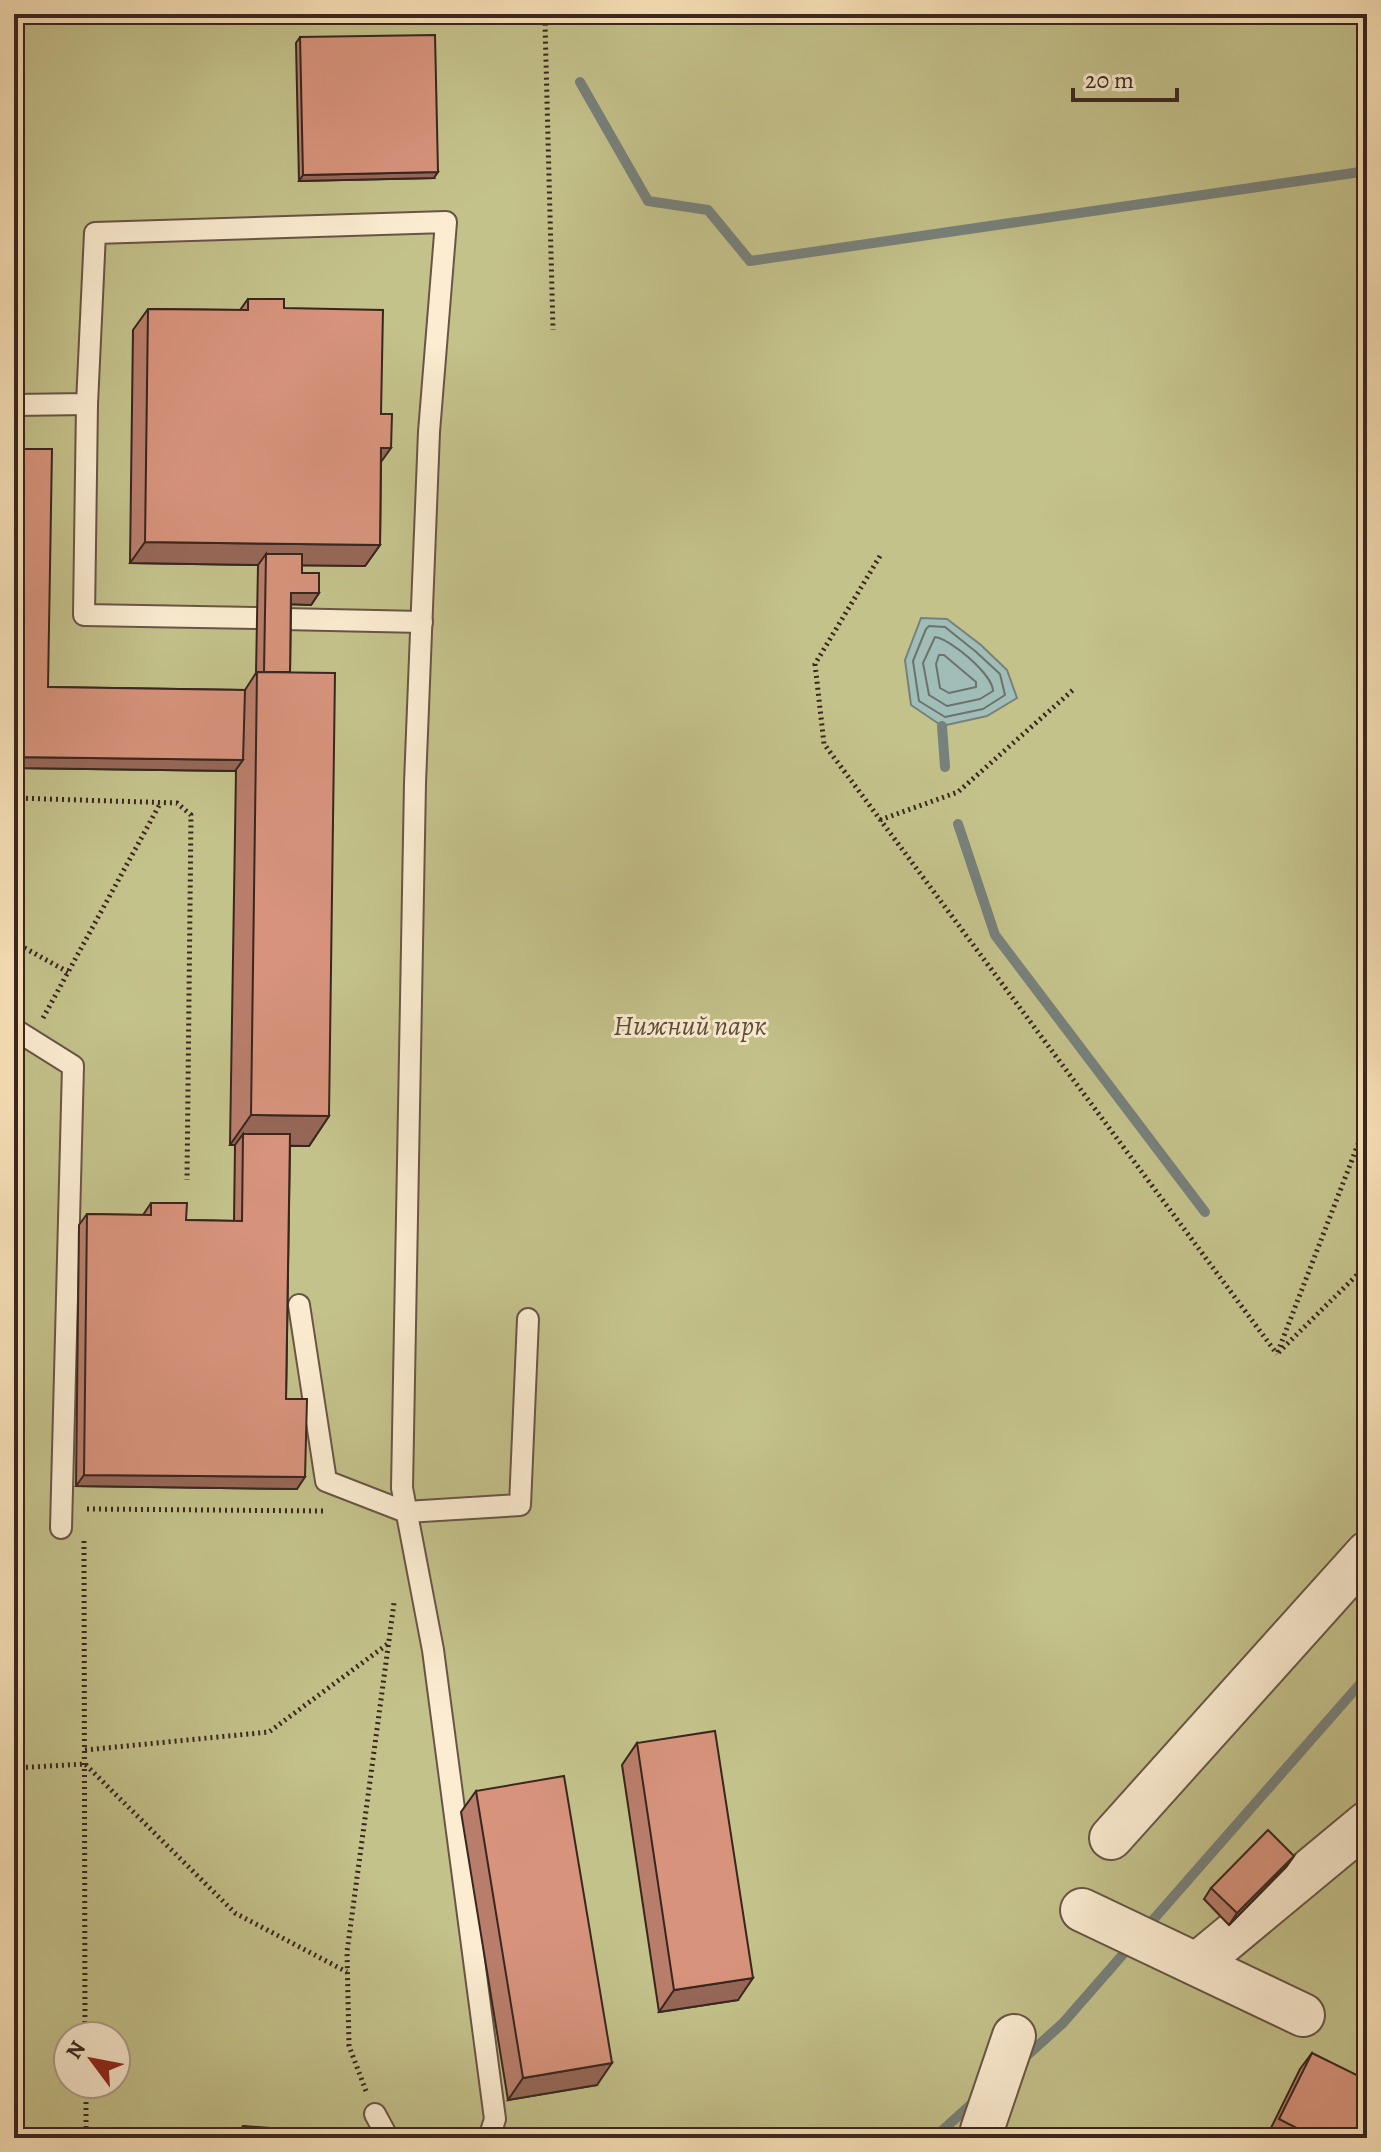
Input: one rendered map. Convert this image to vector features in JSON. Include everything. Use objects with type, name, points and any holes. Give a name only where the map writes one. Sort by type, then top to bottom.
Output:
[{"type":"street","points":[[1111,1838],[1367,1553]]},
{"type":"street","points":[[1197,1964],[1367,1823]]},
{"type":"street","points":[[1097,1917],[1303,2015]]},
{"type":"street","points":[[982,2130],[1014,2036]]},
{"type":"lane","points":[[257,618],[84,615],[87,404],[95,233],[446,222],[429,432],[415,783],[402,1488],[433,1650],[495,2119],[489,2138]]},
{"type":"lane","points":[[14,405],[87,404]]},
{"type":"lane","points":[[283,619],[422,622]]},
{"type":"lane","points":[[22,1034],[73,1066],[62,1519]]},
{"type":"lane","points":[[299,1305],[326,1481],[406,1512],[520,1505],[528,1319]]},
{"type":"lane","points":[[375,2114],[388,2138]]},
{"type":"path","points":[[552,14],[545,23],[553,330]]},
{"type":"path","points":[[545,23],[640,14]]},
{"type":"path","points":[[880,556],[815,664],[824,744],[1277,1354]]},
{"type":"path","points":[[880,820],[958,792],[1074,689]]},
{"type":"path","points":[[14,798],[177,803],[191,815],[187,1180]]},
{"type":"path","points":[[22,1034],[68,972],[161,802]]},
{"type":"path","points":[[14,942],[68,972]]},
{"type":"path","points":[[1277,1354],[1367,1121]]},
{"type":"path","points":[[1277,1354],[1367,1265]]},
{"type":"path","points":[[62,1519],[84,1509],[330,1511]]},
{"type":"path","points":[[84,1509],[85,2020]]},
{"type":"path","points":[[375,2114],[349,2046],[347,1952],[394,1599]]},
{"type":"path","points":[[85,1750],[269,1732],[389,1643]]},
{"type":"path","points":[[14,1768],[85,1764],[235,1913],[347,1973]]},
{"type":"path","points":[[86,2100],[86,2138]]},
{"type":"green space","name":"Нижний парк","points":[[14,14],[1367,14],[1367,2138],[14,2138]]},
{"type":"water","points":[[921,618],[947,619],[981,645],[1007,670],[1017,698],[987,716],[942,726],[911,705],[905,660]]},
{"type":"building","points":[[435,35],[438,172],[303,175],[300,37]]},
{"type":"building","points":[[248,299],[284,299],[284,308],[383,310],[381,414],[392,414],[391,448],[381,448],[380,545],[145,542],[148,309],[248,310]]},
{"type":"building","points":[[14,449],[52,449],[48,687],[245,690],[243,760],[14,757]]},
{"type":"building","points":[[266,554],[302,554],[302,573],[319,573],[319,593],[291,593],[290,672],[264,672]]},
{"type":"building","points":[[257,672],[335,673],[329,1116],[251,1115]]},
{"type":"building","points":[[243,1134],[290,1134],[286,1399],[307,1399],[305,1477],[84,1475],[87,1214],[151,1215],[151,1203],[187,1203],[186,1220],[242,1221]]},
{"type":"building","points":[[715,1731],[753,1978],[674,1990],[637,1743]]},
{"type":"building","points":[[564,1776],[612,2063],[523,2078],[476,1791]]},
{"type":"building","points":[[1268,1830],[1294,1856],[1237,1913],[1211,1888]]},
{"type":"building","points":[[1312,2053],[1367,2080],[1367,2107],[1351,2138],[1316,2138],[1279,2119]]},
{"type":"building","points":[[243,2126],[309,2131],[309,2138],[242,2138]]},
{"type":"waterway","points":[[580,82],[648,201],[708,210],[750,261],[1367,171]]},
{"type":"waterway","points":[[942,726],[945,767]]},
{"type":"waterway","points":[[958,824],[995,935],[1205,1212]]},
{"type":"waterway","points":[[1145,1929],[1367,1676]]},
{"type":"waterway","points":[[1022,2060],[1063,2023],[1132,1944]]},
{"type":"waterway","points":[[934,2138],[977,2099]]}]
